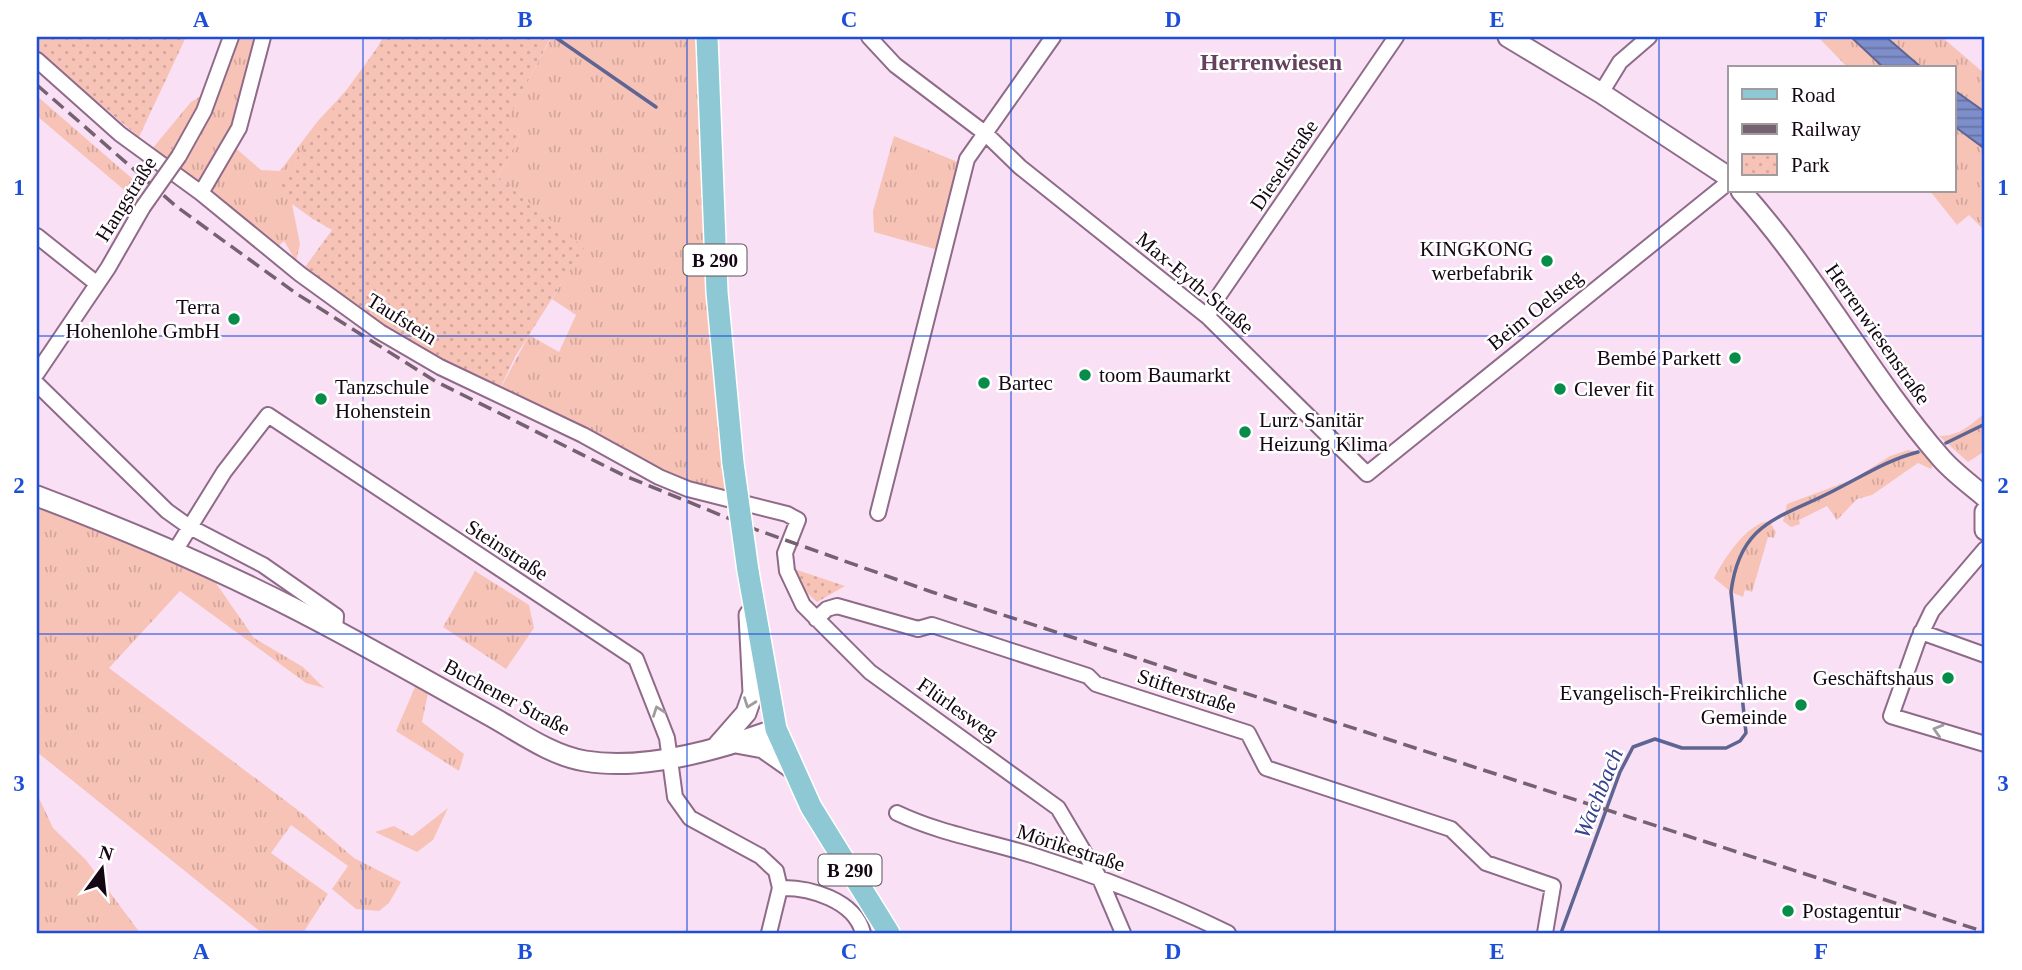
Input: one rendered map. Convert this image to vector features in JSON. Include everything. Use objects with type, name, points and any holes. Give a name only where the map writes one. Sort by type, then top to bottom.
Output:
[{"type":"main road","name":"B 290","points":[[707,37],[717,292],[733,463],[776,729],[806,798],[889,933]]},
{"type":"main road","points":[[1508,37],[1601,93],[1728,178]]},
{"type":"main road","name":"Herrenwiesenstraße","points":[[1742,192],[1798,258],[1901,410],[1943,460],[1985,497]]},
{"type":"main road","name":"Buchener Straße","points":[[37,496],[175,551],[335,630],[535,742],[582,761],[621,765],[668,759],[776,729]]},
{"type":"main road","points":[[1985,512],[1985,530]]},
{"type":"main road","points":[[719,745],[746,713],[753,693],[749,644],[750,579]]},
{"type":"main road","points":[[719,745],[746,743],[763,748],[793,769]]},
{"type":"street","name":"Hangstraße","points":[[37,373],[179,156],[204,111],[231,37]]},
{"type":"street","points":[[201,192],[239,128],[263,37]]},
{"type":"street","name":"Max-Eyth-Straße","points":[[869,37],[895,65],[986,134],[1020,167],[1208,317],[1367,474]]},
{"type":"street","points":[[878,513],[967,159],[1053,37]]},
{"type":"street","name":"Dieselstraße","points":[[1208,317],[1213,303],[1396,37]]},
{"type":"street","points":[[1601,93],[1620,62],[1648,37]]},
{"type":"street","name":"Taufstein","points":[[37,60],[120,134],[201,192],[325,293],[380,332],[440,368],[498,393],[659,477],[688,489],[787,514],[798,520]]},
{"type":"street","name":"Beim Oelsteg","points":[[1367,474],[1728,181]]},
{"type":"street","points":[[37,236],[96,283]]},
{"type":"street","points":[[37,384],[166,511],[188,526],[175,551]]},
{"type":"street","name":"Steinstraße","points":[[188,526],[224,472],[268,415],[636,659],[667,738],[668,759]]},
{"type":"street","name":"Flürlesweg","points":[[798,520],[785,553],[787,571],[803,606],[870,672],[1058,808],[1100,879],[1123,933]]},
{"type":"street","name":"Buchener Straße","points":[[188,526],[263,565],[336,616],[335,630]]},
{"type":"street","points":[[1985,549],[1932,611],[1891,716],[1985,744]]},
{"type":"street","name":"Stifterstraße","points":[[816,620],[827,609],[837,606],[918,629],[932,625],[1088,676],[1096,684],[1248,733],[1266,768],[1451,829],[1486,863],[1553,886],[1545,933]]},
{"type":"street","points":[[1922,632],[1985,655]]},
{"type":"street","points":[[668,759],[675,797],[690,818],[760,856],[776,871],[780,888],[769,933]]},
{"type":"street","name":"Mörikestraße","points":[[897,813],[929,829],[1034,856],[1100,879],[1174,906],[1228,933]]},
{"type":"street","points":[[780,888],[801,888],[820,893],[845,908],[861,925],[863,933]]},
{"type":"green space","points":[[37,37],[186,37],[139,137],[37,51]]},
{"type":"green space","points":[[231,37],[263,37],[231,144],[261,170],[280,171],[317,122],[366,69],[383,37],[419,37],[313,219],[292,204],[300,244],[296,261],[284,241],[272,252],[147,155],[191,102],[214,88]]},
{"type":"green space","points":[[385,37],[550,39],[504,127],[520,135],[498,177],[584,248],[515,357],[498,393],[440,367],[300,274],[332,230],[313,219],[276,187]]},
{"type":"green space","points":[[546,37],[707,37],[729,498],[688,489],[498,393],[529,335],[559,352],[576,315],[552,299],[583,248],[498,177],[520,135],[503,127],[550,40]]},
{"type":"green space","points":[[1818,37],[1851,37],[1882,66],[1846,66]]},
{"type":"green space","points":[[1886,37],[1942,37],[1985,74],[1985,112],[1955,91],[1955,66],[1920,66]]},
{"type":"green space","points":[[37,96],[143,188],[136,200],[37,116]]},
{"type":"green space","points":[[1955,127],[1985,149],[1985,231],[1969,215],[1957,225],[1931,192],[1955,192]]},
{"type":"green space","points":[[894,136],[965,165],[942,251],[874,232],[873,211]]},
{"type":"green space","points":[[1985,413],[1985,451],[1968,462],[1939,436],[1959,432]]},
{"type":"green space","points":[[1908,450],[1938,454],[1931,469],[1918,463],[1872,495],[1857,499],[1837,520],[1827,506],[1799,520],[1800,524],[1791,527],[1783,521],[1787,504],[1854,479],[1890,456]]},
{"type":"green space","points":[[37,496],[211,576],[254,638],[303,667],[324,688],[306,683],[180,591],[109,668],[303,814],[354,858],[401,882],[389,903],[379,911],[356,909],[332,889],[348,866],[291,825],[271,853],[328,894],[303,933],[262,933],[37,752]]},
{"type":"green space","points":[[1769,521],[1776,532],[1774,538],[1768,537],[1752,592],[1745,590],[1743,597],[1731,592],[1714,578],[1744,535],[1752,528]]},
{"type":"green space","points":[[794,569],[845,586],[817,602],[805,591]]},
{"type":"green space","points":[[475,571],[529,605],[534,628],[506,669],[443,627]]},
{"type":"green space","points":[[416,685],[428,693],[422,722],[464,754],[459,771],[396,731]]},
{"type":"green space","points":[[37,794],[53,828],[86,860],[140,933],[37,933]]},
{"type":"green space","points":[[448,808],[433,840],[417,852],[375,832],[394,826],[412,836]]},
{"type":"water","points":[[1851,37],[1886,37],[1920,66],[1882,66]]},
{"type":"water","points":[[1955,91],[1985,112],[1985,149],[1955,127]]},
{"type":"waterway","points":[[555,37],[656,107]]},
{"type":"waterway","name":"Wachbach","points":[[1946,443],[1985,424]]},
{"type":"waterway","name":"Wachbach","points":[[1561,933],[1620,772],[1633,747],[1655,739],[1682,748],[1726,748],[1740,741],[1746,733],[1731,592],[1736,568],[1754,535],[1781,516],[1885,464],[1918,452]]},
{"type":"railway","points":[[37,85],[177,207],[297,294],[435,381],[623,475],[757,530],[932,592],[1985,932]]},
{"type":"place","name":"KINGKONG werbefabrik","points":[[1547,261]]},
{"type":"place","name":"Terra Hohenlohe GmbH","points":[[234,319]]},
{"type":"place","name":"Bembé Parkett","points":[[1735,358]]},
{"type":"place","name":"toom Baumarkt","points":[[1085,375]]},
{"type":"place","name":"Bartec","points":[[984,383]]},
{"type":"place","name":"Clever fit","points":[[1560,389]]},
{"type":"place","name":"Tanzschule Hohenstein","points":[[321,399]]},
{"type":"place","name":"Lurz Sanitär Heizung Klima","points":[[1245,432]]},
{"type":"place","name":"Geschäftshaus","points":[[1948,678]]},
{"type":"place","name":"Evangelisch-Freikirchliche Gemeinde","points":[[1801,705]]},
{"type":"place","name":"Postagentur","points":[[1788,911]]},
{"type":"district","name":"Herrenwiesen","points":[[1271,62]]}]
